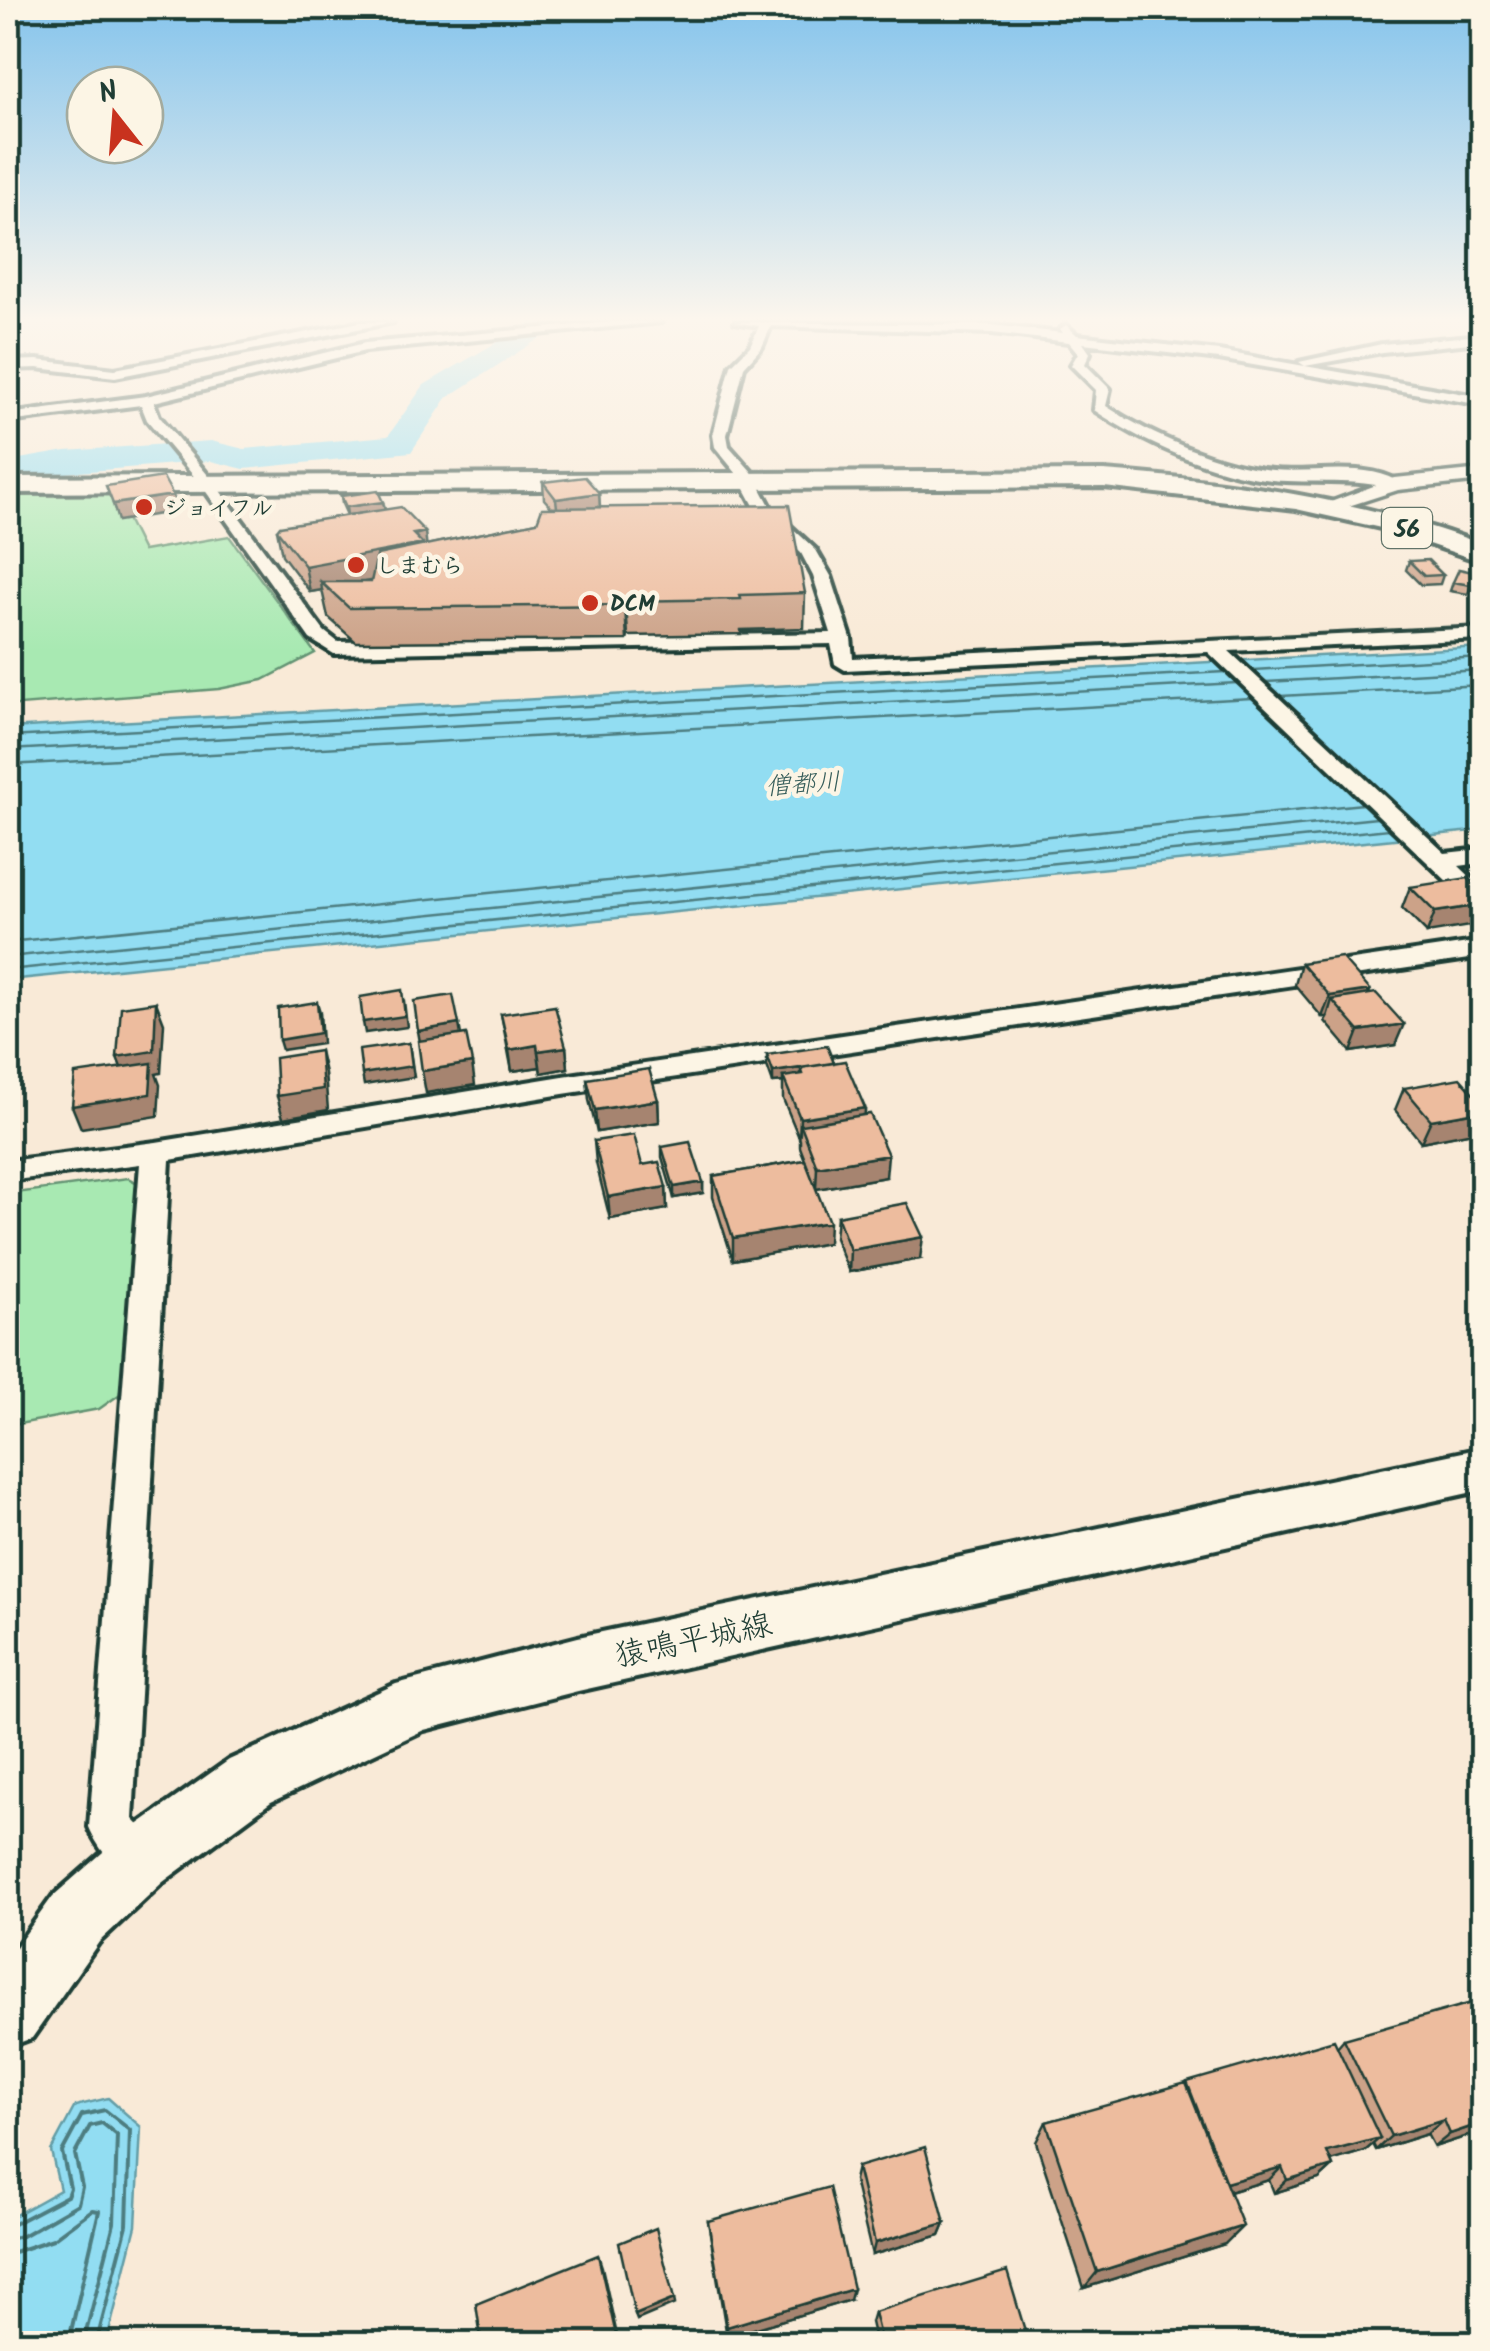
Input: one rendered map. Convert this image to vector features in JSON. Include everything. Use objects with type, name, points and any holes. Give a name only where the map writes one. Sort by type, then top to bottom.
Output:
[{"type":"highway","name":"56","points":[[8,485],[1104,480],[1202,486],[1330,506],[1482,554]]},
{"type":"main road","name":"猿鳴平城線","points":[[8,2014],[76,1919],[141,1860],[250,1781],[417,1704],[578,1664],[1482,1469]]},
{"type":"street","points":[[164,432],[207,483],[317,634],[334,648],[359,651],[842,638]]},
{"type":"street","points":[[721,432],[722,447],[749,480],[765,512],[808,550],[822,576],[842,638],[840,648],[845,664],[1216,651],[1477,632]]},
{"type":"street","points":[[1143,432],[1267,475],[1361,475],[1395,484]]},
{"type":"street","points":[[1330,506],[1395,484],[1482,476]]},
{"type":"street","points":[[1216,651],[1482,901]]},
{"type":"street","points":[[1434,855],[1482,856]]},
{"type":"street","points":[[8,1171],[156,1152],[563,1085],[1482,948]]},
{"type":"street","points":[[141,1860],[111,1827],[156,1152]]},
{"type":"green space","points":[[113,491],[143,551],[229,536],[315,653],[263,680],[219,689],[8,706],[8,494]]},
{"type":"green space","points":[[128,1178],[139,1184],[123,1392],[99,1409],[8,1426],[8,1194]]},
{"type":"water","name":"僧都川","points":[[1482,647],[1482,830],[8,980],[8,728]]},
{"type":"water","points":[[108,2098],[141,2127],[136,2226],[108,2336],[103,2343],[8,2343],[8,2219],[60,2190],[51,2151],[75,2106]]},
{"type":"building","points":[[163,477],[173,495],[113,504],[106,486]]},
{"type":"building","points":[[585,477],[599,493],[556,499],[543,482]]},
{"type":"building","points":[[378,491],[383,502],[346,507],[341,496]]},
{"type":"building","points":[[789,505],[805,593],[740,595],[741,599],[626,601],[625,605],[349,608],[321,582],[371,582],[377,555],[537,522],[542,508]]},
{"type":"building","points":[[401,507],[425,532],[413,534],[423,544],[305,566],[277,530],[280,526]]},
{"type":"building","points":[[1428,560],[1443,575],[1424,576],[1409,561]]},
{"type":"building","points":[[1459,569],[1482,574],[1482,581],[1474,579],[1471,585],[1453,582]]},
{"type":"building","points":[[1468,878],[1482,892],[1482,905],[1435,912],[1410,887]]},
{"type":"building","points":[[1341,957],[1370,990],[1330,996],[1301,963]]},
{"type":"building","points":[[402,990],[405,1016],[363,1022],[360,997]]},
{"type":"building","points":[[1376,993],[1404,1024],[1359,1031],[1332,1000]]},
{"type":"building","points":[[453,995],[459,1024],[418,1031],[414,1001]]},
{"type":"building","points":[[156,1002],[154,1051],[117,1057],[121,1007]]},
{"type":"building","points":[[317,1002],[320,1033],[279,1040],[278,1008]]},
{"type":"building","points":[[555,1006],[566,1047],[538,1051],[537,1045],[509,1050],[501,1014]]},
{"type":"building","points":[[466,1034],[472,1063],[422,1071],[418,1041]]},
{"type":"building","points":[[409,1043],[412,1066],[362,1074],[359,1050]]},
{"type":"building","points":[[827,1046],[834,1063],[773,1072],[767,1055]]},
{"type":"building","points":[[320,1051],[323,1089],[277,1096],[275,1058]]},
{"type":"building","points":[[845,1061],[865,1108],[800,1118],[783,1077],[803,1074],[801,1068]]},
{"type":"building","points":[[152,1063],[150,1094],[72,1106],[75,1074]]},
{"type":"building","points":[[649,1069],[658,1100],[595,1110],[587,1079]]},
{"type":"building","points":[[1460,1078],[1482,1103],[1482,1111],[1431,1120],[1404,1088]]},
{"type":"building","points":[[870,1114],[888,1155],[817,1167],[801,1125]]},
{"type":"building","points":[[634,1135],[642,1165],[659,1162],[666,1187],[608,1197],[594,1141]]},
{"type":"building","points":[[690,1142],[703,1182],[674,1187],[662,1147]]},
{"type":"building","points":[[805,1160],[829,1222],[733,1238],[713,1176]]},
{"type":"building","points":[[907,1203],[923,1237],[850,1250],[837,1216]]},
{"type":"building","points":[[1482,2000],[1482,2123],[1450,2134],[1444,2120],[1391,2136],[1344,2039]]},
{"type":"building","points":[[1334,2040],[1380,2138],[1327,2152],[1333,2166],[1287,2180],[1282,2167],[1226,2183],[1187,2082]]},
{"type":"building","points":[[1186,2083],[1243,2226],[1097,2272],[1046,2122]]},
{"type":"building","points":[[925,2147],[945,2223],[875,2243],[857,2167]]},
{"type":"building","points":[[829,2187],[853,2289],[727,2327],[708,2221]]},
{"type":"building","points":[[656,2228],[674,2299],[635,2315],[619,2243]]},
{"type":"building","points":[[598,2255],[618,2344],[482,2344],[476,2304]]},
{"type":"building","points":[[1007,2271],[1029,2344],[882,2344],[874,2312]]},
{"type":"waterway","points":[[8,472],[66,462],[211,451],[244,459],[399,445],[408,432]]},
{"type":"place","name":"ジョイフル","points":[[144,507]]},
{"type":"place","name":"しまむら","points":[[356,565]]},
{"type":"place","name":"DCM","points":[[590,603]]}]
